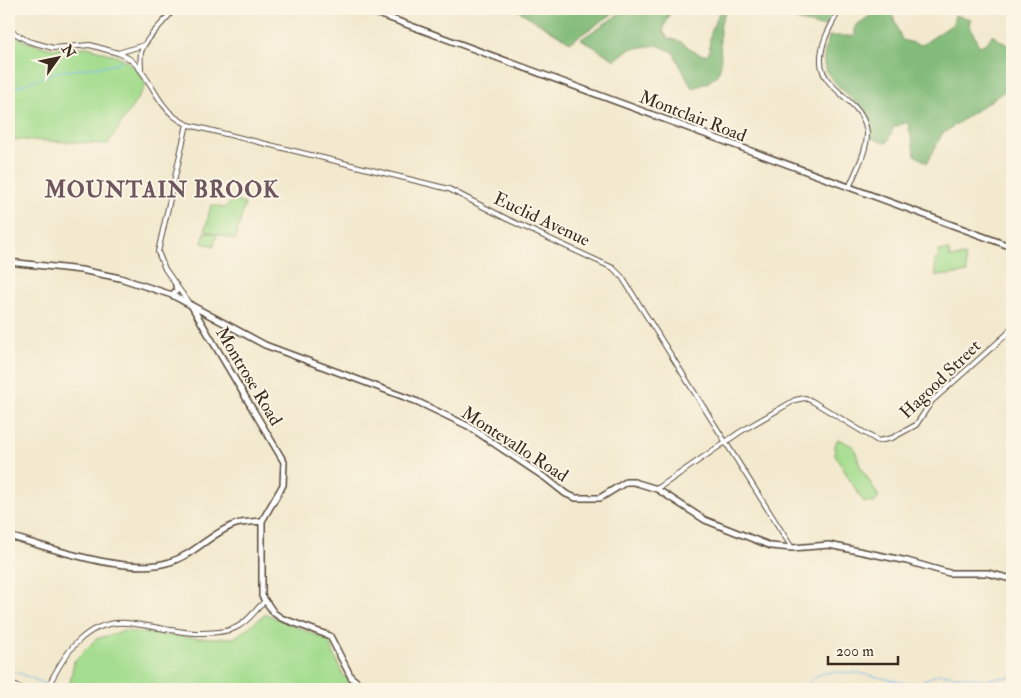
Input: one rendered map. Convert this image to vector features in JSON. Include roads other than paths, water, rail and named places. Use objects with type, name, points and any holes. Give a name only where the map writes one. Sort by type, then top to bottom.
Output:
[{"type":"main road","name":"Montclair Road","points":[[365,9],[848,189],[1012,247]]},
{"type":"main road","name":"Montevallo Road","points":[[9,262],[81,270],[120,278],[172,295],[278,351],[328,367],[418,402],[468,426],[566,494],[576,498],[600,498],[626,482],[634,482],[657,489],[704,520],[754,540],[792,548],[829,545],[907,561],[949,573],[987,574],[1012,579]]},
{"type":"main road","points":[[172,295],[177,290],[176,286]]},
{"type":"main road","name":"Montrose Road","points":[[191,305],[284,462],[283,484],[262,521]]},
{"type":"main road","points":[[200,320],[206,314]]},
{"type":"main road","points":[[9,536],[111,563],[158,565],[170,562],[192,551],[234,525],[262,521],[262,583],[265,601],[281,618],[330,636],[351,677],[365,689]]},
{"type":"street","points":[[140,69],[141,52],[144,45],[166,22],[174,9]]},
{"type":"street","points":[[840,9],[825,37],[821,61],[827,79],[857,108],[864,120],[866,132],[865,146],[848,189]]},
{"type":"street","points":[[9,30],[28,41],[52,48],[90,44],[127,57],[140,69]]},
{"type":"street","points":[[118,53],[144,45]]},
{"type":"street","name":"Euclid Avenue","points":[[140,69],[170,112],[187,124],[449,189],[507,219],[613,268],[622,277],[792,548]]},
{"type":"street","points":[[187,124],[158,252],[176,286],[191,305]]},
{"type":"street","name":"Hagood Street","points":[[725,443],[795,400],[805,398],[878,441],[892,438],[916,425],[932,402],[1000,340],[1012,326]]},
{"type":"street","points":[[657,489],[725,443]]},
{"type":"street","points":[[47,689],[70,648],[95,629],[122,623],[188,633],[224,631],[244,623],[265,601]]},
{"type":"street","points":[[9,683],[23,689]]},
{"type":"waterway","points":[[9,90],[57,72],[112,65],[122,60]]},
{"type":"waterway","points":[[9,669],[58,689]]},
{"type":"waterway","points":[[803,689],[813,678],[823,673],[835,672],[859,673],[906,683],[919,683],[938,674],[986,679],[1012,677]]},
{"type":"district","name":"MOUNTAIN BROOK","points":[[162,189]]}]
